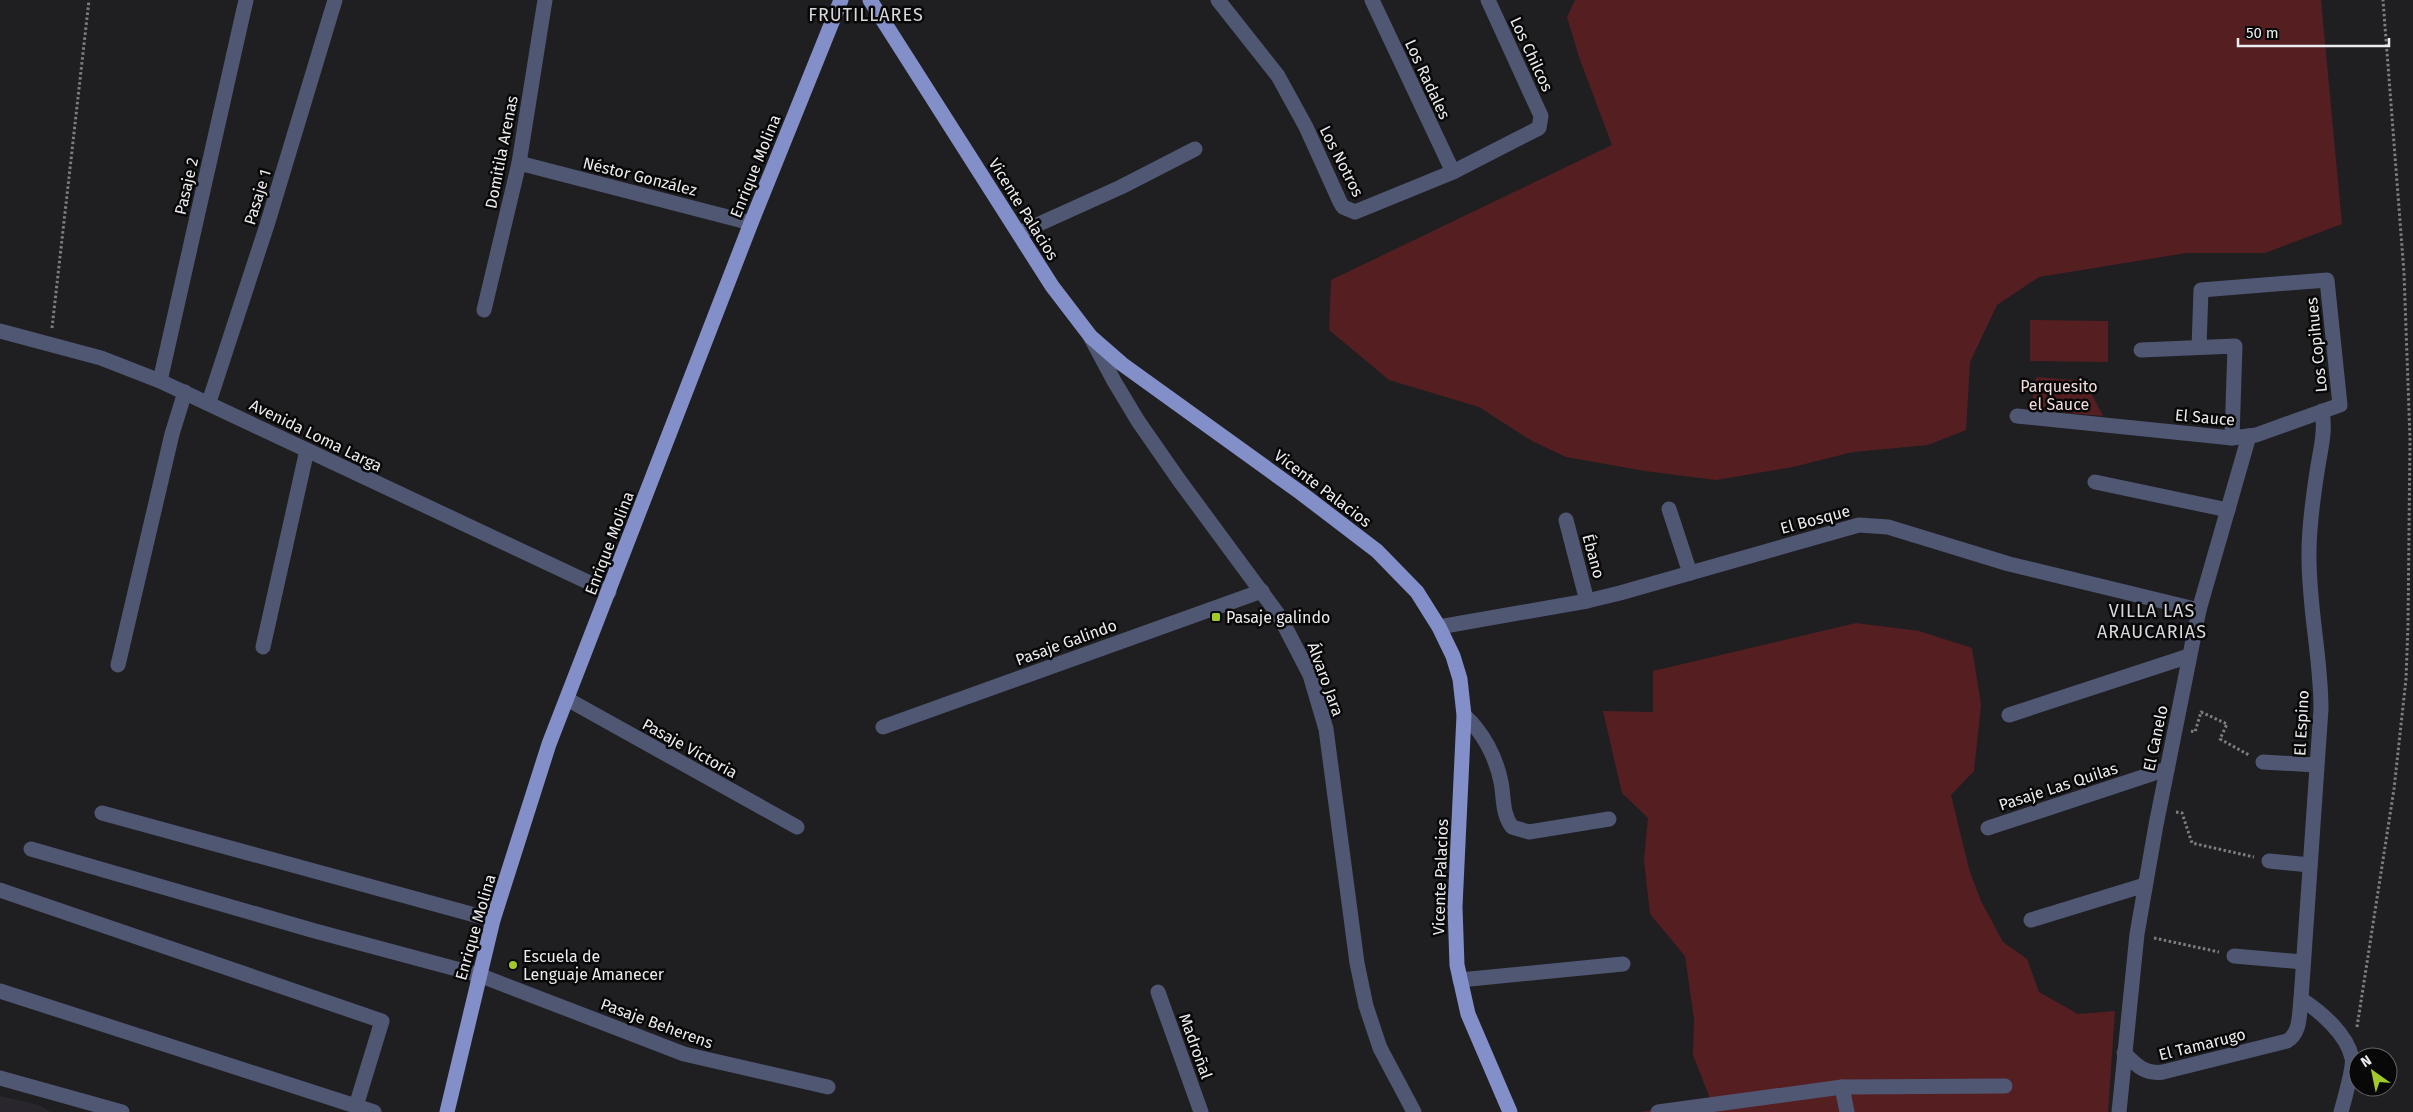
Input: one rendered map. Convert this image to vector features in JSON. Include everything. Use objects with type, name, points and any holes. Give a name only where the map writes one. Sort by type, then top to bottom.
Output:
[{"type":"main road","name":"Enrique Molina","points":[[447,1112],[493,920],[549,744],[751,223],[841,0]]},
{"type":"main road","name":"Vicente Palacios","points":[[870,0],[1062,300],[1091,337],[1122,364],[1301,493],[1377,551],[1417,592],[1440,627],[1453,656],[1460,679],[1464,715],[1455,927],[1460,980],[1475,1034],[1510,1112]]},
{"type":"street","name":"Pasaje 2","points":[[160,381],[246,0]]},
{"type":"street","name":"Pasaje 1","points":[[209,402],[264,234],[334,0]]},
{"type":"street","name":"Domitila Arenas","points":[[484,310],[519,163],[545,0]]},
{"type":"street","name":"Los Notros","points":[[1218,0],[1265,58],[1283,84],[1306,127],[1343,208],[1355,212],[1361,211],[1452,172],[1535,131],[1542,124]]},
{"type":"street","name":"Los Radales","points":[[1372,0],[1452,172]]},
{"type":"street","name":"Los Chilcos","points":[[1488,0],[1542,116],[1542,124]]},
{"type":"street","points":[[1019,233],[1121,186],[1195,149]]},
{"type":"street","name":"Néstor González","points":[[519,163],[751,223]]},
{"type":"street","name":"Los Copihues","points":[[2199,347],[2201,290],[2327,280],[2340,405]]},
{"type":"street","name":"Avenida Loma Larga","points":[[0,331],[101,358],[209,402],[608,592]]},
{"type":"street","name":"Álvaro Jara","points":[[1091,337],[1138,421],[1179,480],[1262,590],[1296,646],[1320,702],[1326,729],[1362,992],[1380,1048],[1414,1112]]},
{"type":"street","points":[[2141,350],[2235,346],[2232,438]]},
{"type":"street","points":[[118,665],[172,434],[185,392]]},
{"type":"street","name":"El Sauce","points":[[2017,416],[2232,438],[2249,436],[2340,405]]},
{"type":"street","name":"El Espino","points":[[2293,1037],[2297,1030],[2301,999],[2321,682],[2310,590],[2309,551],[2313,496],[2324,434],[2322,411]]},
{"type":"street","name":"El Canelo","points":[[2119,1112],[2137,934],[2156,825],[2199,610],[2249,436]]},
{"type":"street","points":[[264,647],[307,450]]},
{"type":"street","points":[[2095,482],[2228,510]]},
{"type":"street","points":[[1669,509],[1690,573]]},
{"type":"street","name":"Ébano","points":[[1566,520],[1588,601]]},
{"type":"street","name":"El Bosque","points":[[1440,627],[1588,601],[1847,527],[1873,525],[2009,564],[2199,610]]},
{"type":"street","name":"Pasaje Galindo","points":[[883,727],[1262,590]]},
{"type":"street","points":[[2009,715],[2189,656]]},
{"type":"street","name":"Pasaje Victoria","points":[[567,699],[797,827]]},
{"type":"street","points":[[1464,715],[1482,733],[1500,781],[1505,814],[1512,826],[1529,832],[1608,819]]},
{"type":"street","points":[[2263,762],[2316,765]]},
{"type":"street","name":"Pasaje Las Quilas","points":[[1988,828],[2167,768]]},
{"type":"street","points":[[102,813],[493,920]]},
{"type":"street","name":"Pasaje Beherens","points":[[31,849],[315,931],[479,975],[684,1054],[828,1087]]},
{"type":"street","points":[[2269,861],[2310,865]]},
{"type":"street","points":[[2031,920],[2145,885]]},
{"type":"street","points":[[0,890],[382,1021],[356,1106]]},
{"type":"street","points":[[2234,956],[2303,962]]},
{"type":"street","points":[[1460,980],[1623,964]]},
{"type":"street","points":[[0,991],[374,1112]]},
{"type":"street","name":"Madroñal","points":[[1158,992],[1201,1112]]},
{"type":"street","points":[[2301,999],[2326,1018],[2345,1044],[2352,1059],[2342,1112]]},
{"type":"street","name":"El Tamarugo","points":[[2124,1053],[2138,1067],[2156,1073],[2287,1041],[2293,1037]]},
{"type":"street","points":[[0,1078],[122,1112]]},
{"type":"street","points":[[1658,1112],[1842,1087],[2005,1086]]},
{"type":"street","points":[[1842,1087],[1847,1112]]},
{"type":"path","points":[[50,343],[89,0]]},
{"type":"path","points":[[2357,1030],[2394,789],[2406,679],[2408,625],[2410,439],[2404,273],[2383,0]]},
{"type":"path","points":[[2176,726],[2195,732],[2202,712],[2227,724],[2220,739],[2263,762]]},
{"type":"path","points":[[2156,825],[2170,828],[2176,812],[2182,813],[2192,843],[2269,861]]},
{"type":"path","points":[[2137,934],[2234,956]]},
{"type":"shaded area","points":[[0,1096],[39,1105],[51,1112],[0,1112]]},
{"type":"green space","points":[[1575,0],[2321,0],[2342,224],[2265,253],[2186,253],[2039,277],[1997,305],[1970,362],[1966,430],[1928,445],[1853,452],[1793,467],[1716,480],[1645,471],[1566,457],[1532,441],[1479,407],[1389,380],[1329,330],[1331,280],[1612,145],[1579,57],[1567,17]]},
{"type":"green space","points":[[2030,320],[2108,321],[2108,362],[2030,361]]},
{"type":"green space","name":"Parquesito el Sauce","points":[[2036,377],[2085,381],[2103,416],[2031,410]]},
{"type":"green space","points":[[1856,623],[1919,631],[1972,648],[1981,705],[1974,771],[1951,795],[1969,869],[1981,901],[2003,942],[2027,959],[2039,992],[2078,1014],[2115,1011],[2108,1112],[1640,1112],[1711,1101],[1693,1055],[1694,1019],[1685,956],[1650,914],[1644,860],[1648,818],[1622,793],[1603,711],[1653,712],[1653,671]]},
{"type":"place","name":"Pasaje galindo","points":[[1216,617]]},
{"type":"place","name":"Escuela de Lenguaje Amanecer","points":[[513,965]]},
{"type":"district","name":"FRUTILLARES","points":[[866,15]]},
{"type":"district","name":"VILLA LAS ARAUCARIAS","points":[[2152,621]]}]
